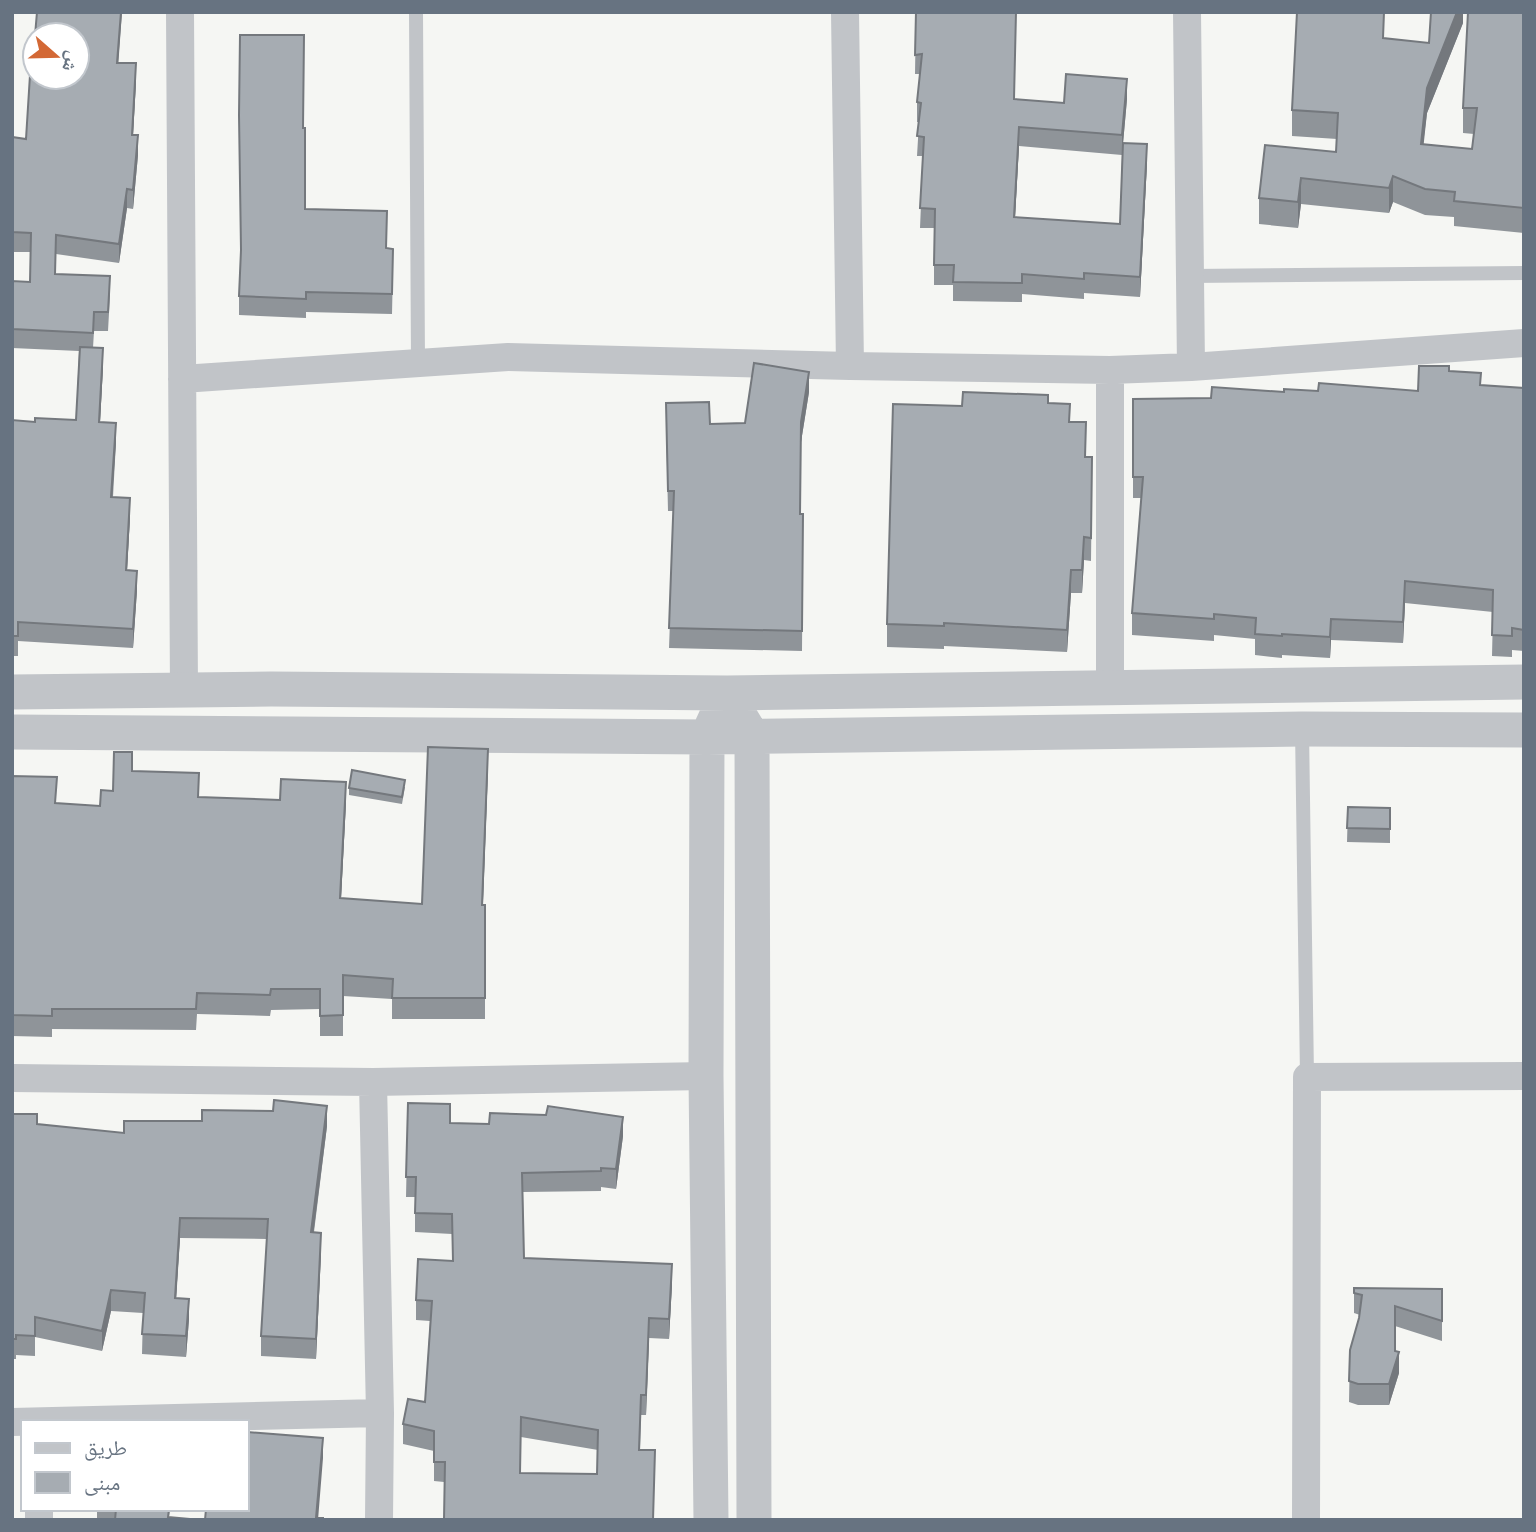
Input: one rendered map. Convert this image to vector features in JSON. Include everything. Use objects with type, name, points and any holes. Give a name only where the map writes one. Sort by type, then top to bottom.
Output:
[{"type":"street","points":[[180,12],[184,690]]},
{"type":"street","points":[[845,12],[850,366]]},
{"type":"street","points":[[1187,12],[1192,366]]},
{"type":"street","points":[[182,379],[508,356],[1110,370],[1524,343]]},
{"type":"street","points":[[1110,370],[1110,687]]},
{"type":"street","points":[[12,692],[184,690],[727,693],[1524,682]]},
{"type":"street","points":[[727,693],[751,736],[754,1520]]},
{"type":"street","points":[[711,1520],[706,1076],[707,737],[727,693]]},
{"type":"street","points":[[12,732],[707,737],[1302,729],[1524,730]]},
{"type":"street","points":[[12,1078],[373,1082],[706,1076]]},
{"type":"street","points":[[1306,1520],[1307,1077],[1524,1076]]},
{"type":"street","points":[[373,1082],[380,1413],[379,1520]]},
{"type":"street","points":[[80,1420],[380,1413]]},
{"type":"street","points":[[711,1449],[725,1520]]},
{"type":"lane","points":[[416,12],[418,363]]},
{"type":"lane","points":[[1190,276],[1524,273]]},
{"type":"lane","points":[[1302,729],[1307,1077]]},
{"type":"building","points":[[37,12],[121,12],[117,63],[136,63],[132,135],[138,135],[133,190],[127,189],[119,244],[56,235],[55,274],[110,276],[108,312],[94,312],[93,333],[12,329],[12,281],[30,282],[31,233],[12,232],[12,137],[26,139],[29,91],[91,91],[91,21],[36,21]]},
{"type":"building","points":[[916,12],[1016,12],[1014,99],[1064,103],[1066,74],[1127,79],[1122,135],[1019,127],[1014,217],[1120,224],[1123,143],[1147,144],[1140,277],[1084,273],[1084,279],[1022,274],[1022,283],[953,282],[954,265],[934,265],[935,209],[920,208],[924,137],[917,136],[922,54],[915,55]]},
{"type":"building","points":[[1297,12],[1384,12],[1383,38],[1429,43],[1431,12],[1457,12],[1427,88],[1421,144],[1472,149],[1477,108],[1463,108],[1468,12],[1524,12],[1524,208],[1454,201],[1455,192],[1425,189],[1393,176],[1389,188],[1301,178],[1298,202],[1259,198],[1265,145],[1336,152],[1338,113],[1292,110]]},
{"type":"building","points":[[240,35],[304,35],[305,209],[387,211],[386,248],[393,249],[392,294],[306,292],[306,299],[239,296]]},
{"type":"building","points":[[80,347],[103,348],[99,422],[116,423],[111,497],[130,498],[126,570],[137,571],[133,629],[18,622],[18,636],[12,636],[12,420],[76,420]]},
{"type":"building","points":[[754,363],[809,372],[801,422],[802,631],[669,628],[674,491],[668,491],[666,403],[709,402],[710,424],[745,423]]},
{"type":"building","points":[[1419,366],[1449,366],[1449,371],[1481,373],[1480,385],[1524,388],[1524,630],[1512,628],[1512,636],[1492,635],[1493,590],[1405,581],[1403,622],[1331,619],[1330,637],[1255,634],[1256,618],[1214,614],[1214,619],[1132,613],[1143,477],[1133,477],[1133,399],[1211,398],[1212,387],[1284,392],[1284,389],[1318,391],[1319,383],[1418,391]]},
{"type":"building","points":[[963,392],[1048,395],[1048,403],[1070,404],[1069,422],[1086,422],[1085,457],[1092,457],[1091,538],[1084,537],[1082,570],[1071,570],[1067,630],[944,623],[944,626],[887,624],[893,404],[962,406]]},
{"type":"building","points":[[428,747],[488,749],[482,905],[485,905],[485,998],[392,998],[393,979],[343,975],[343,1015],[320,1016],[320,989],[271,989],[270,995],[197,993],[196,1009],[52,1009],[52,1016],[12,1015],[12,776],[57,777],[55,803],[100,806],[101,790],[113,791],[114,752],[132,752],[132,771],[199,773],[198,797],[280,800],[281,779],[346,782],[340,898],[422,904]]},
{"type":"building","points":[[352,770],[405,780],[402,797],[349,788]]},
{"type":"building","points":[[1348,807],[1390,808],[1390,829],[1347,828]]},
{"type":"building","points":[[274,1100],[327,1106],[311,1232],[321,1233],[316,1339],[261,1336],[268,1219],[180,1218],[175,1298],[189,1299],[186,1336],[142,1334],[145,1293],[111,1290],[102,1331],[35,1317],[35,1336],[16,1335],[16,1339],[12,1339],[12,1114],[37,1114],[37,1124],[124,1133],[124,1121],[202,1121],[202,1110],[273,1111]]},
{"type":"building","points":[[408,1103],[450,1104],[450,1123],[489,1124],[490,1113],[546,1115],[548,1106],[623,1117],[616,1169],[522,1173],[524,1258],[672,1264],[669,1319],[649,1318],[646,1395],[641,1395],[639,1450],[655,1450],[653,1520],[444,1520],[445,1462],[434,1462],[434,1431],[403,1424],[408,1399],[425,1402],[432,1301],[416,1300],[418,1259],[453,1261],[452,1214],[415,1213],[416,1177],[406,1177]],"holes":[[[521,1417],[598,1430],[597,1474],[520,1473]]]},
{"type":"building","points":[[1354,1288],[1442,1289],[1442,1321],[1395,1306],[1395,1351],[1399,1352],[1389,1384],[1358,1384],[1349,1381],[1350,1350],[1362,1295],[1354,1293]]},
{"type":"building","points":[[248,1432],[323,1438],[316,1518],[323,1520],[205,1520],[206,1511],[248,1511]]},
{"type":"building","points":[[116,1511],[169,1511],[168,1517],[201,1520],[115,1520]]}]
